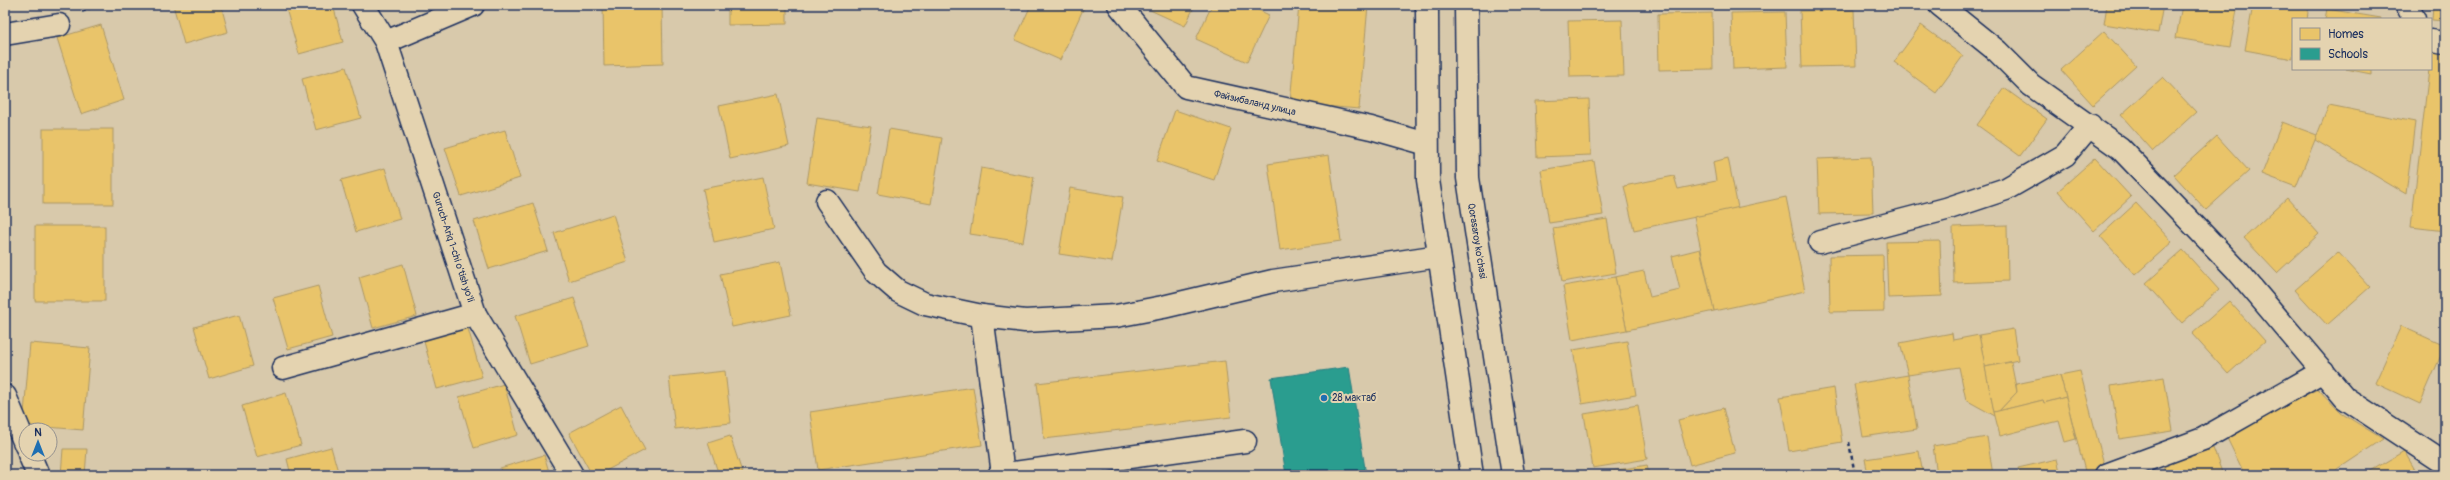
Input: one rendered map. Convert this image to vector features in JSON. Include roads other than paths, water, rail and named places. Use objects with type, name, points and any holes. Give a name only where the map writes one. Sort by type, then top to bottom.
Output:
[{"type":"street","name":"Guruch-Ariq 1-chi o'tish yo'li","points":[[363,5],[386,42],[475,314],[572,475]]},
{"type":"street","points":[[386,42],[473,5]]},
{"type":"street","name":"Файзибаланд улица","points":[[1120,5],[1186,87],[1370,128],[1427,144]]},
{"type":"street","points":[[1427,5],[1428,180],[1472,475]]},
{"type":"street","name":"Qorasaroy ko'chasi","points":[[1466,5],[1468,178],[1513,475]]},
{"type":"street","points":[[1940,5],[1997,51],[2031,85],[2090,125],[2120,148],[2236,269],[2345,398],[2445,464]]},
{"type":"street","points":[[2407,5],[2414,18]]},
{"type":"street","points":[[5,34],[59,25]]},
{"type":"street","points":[[2432,41],[2445,43]]},
{"type":"street","points":[[1820,242],[1946,209],[2006,189],[2065,155],[2090,125]]},
{"type":"street","points":[[827,200],[876,272],[898,291],[926,304],[982,316],[1025,321],[1116,316],[1163,307],[1273,281],[1439,256]]},
{"type":"street","points":[[283,368],[475,314]]},
{"type":"street","points":[[982,316],[1001,475],[1245,441]]},
{"type":"street","points":[[2106,475],[2203,439],[2323,371]]},
{"type":"street","points":[[5,396],[18,427]]},
{"type":"street","points":[[32,462],[38,475]]},
{"type":"place","name":"28 мактаб","points":[[1324,398]]}]
